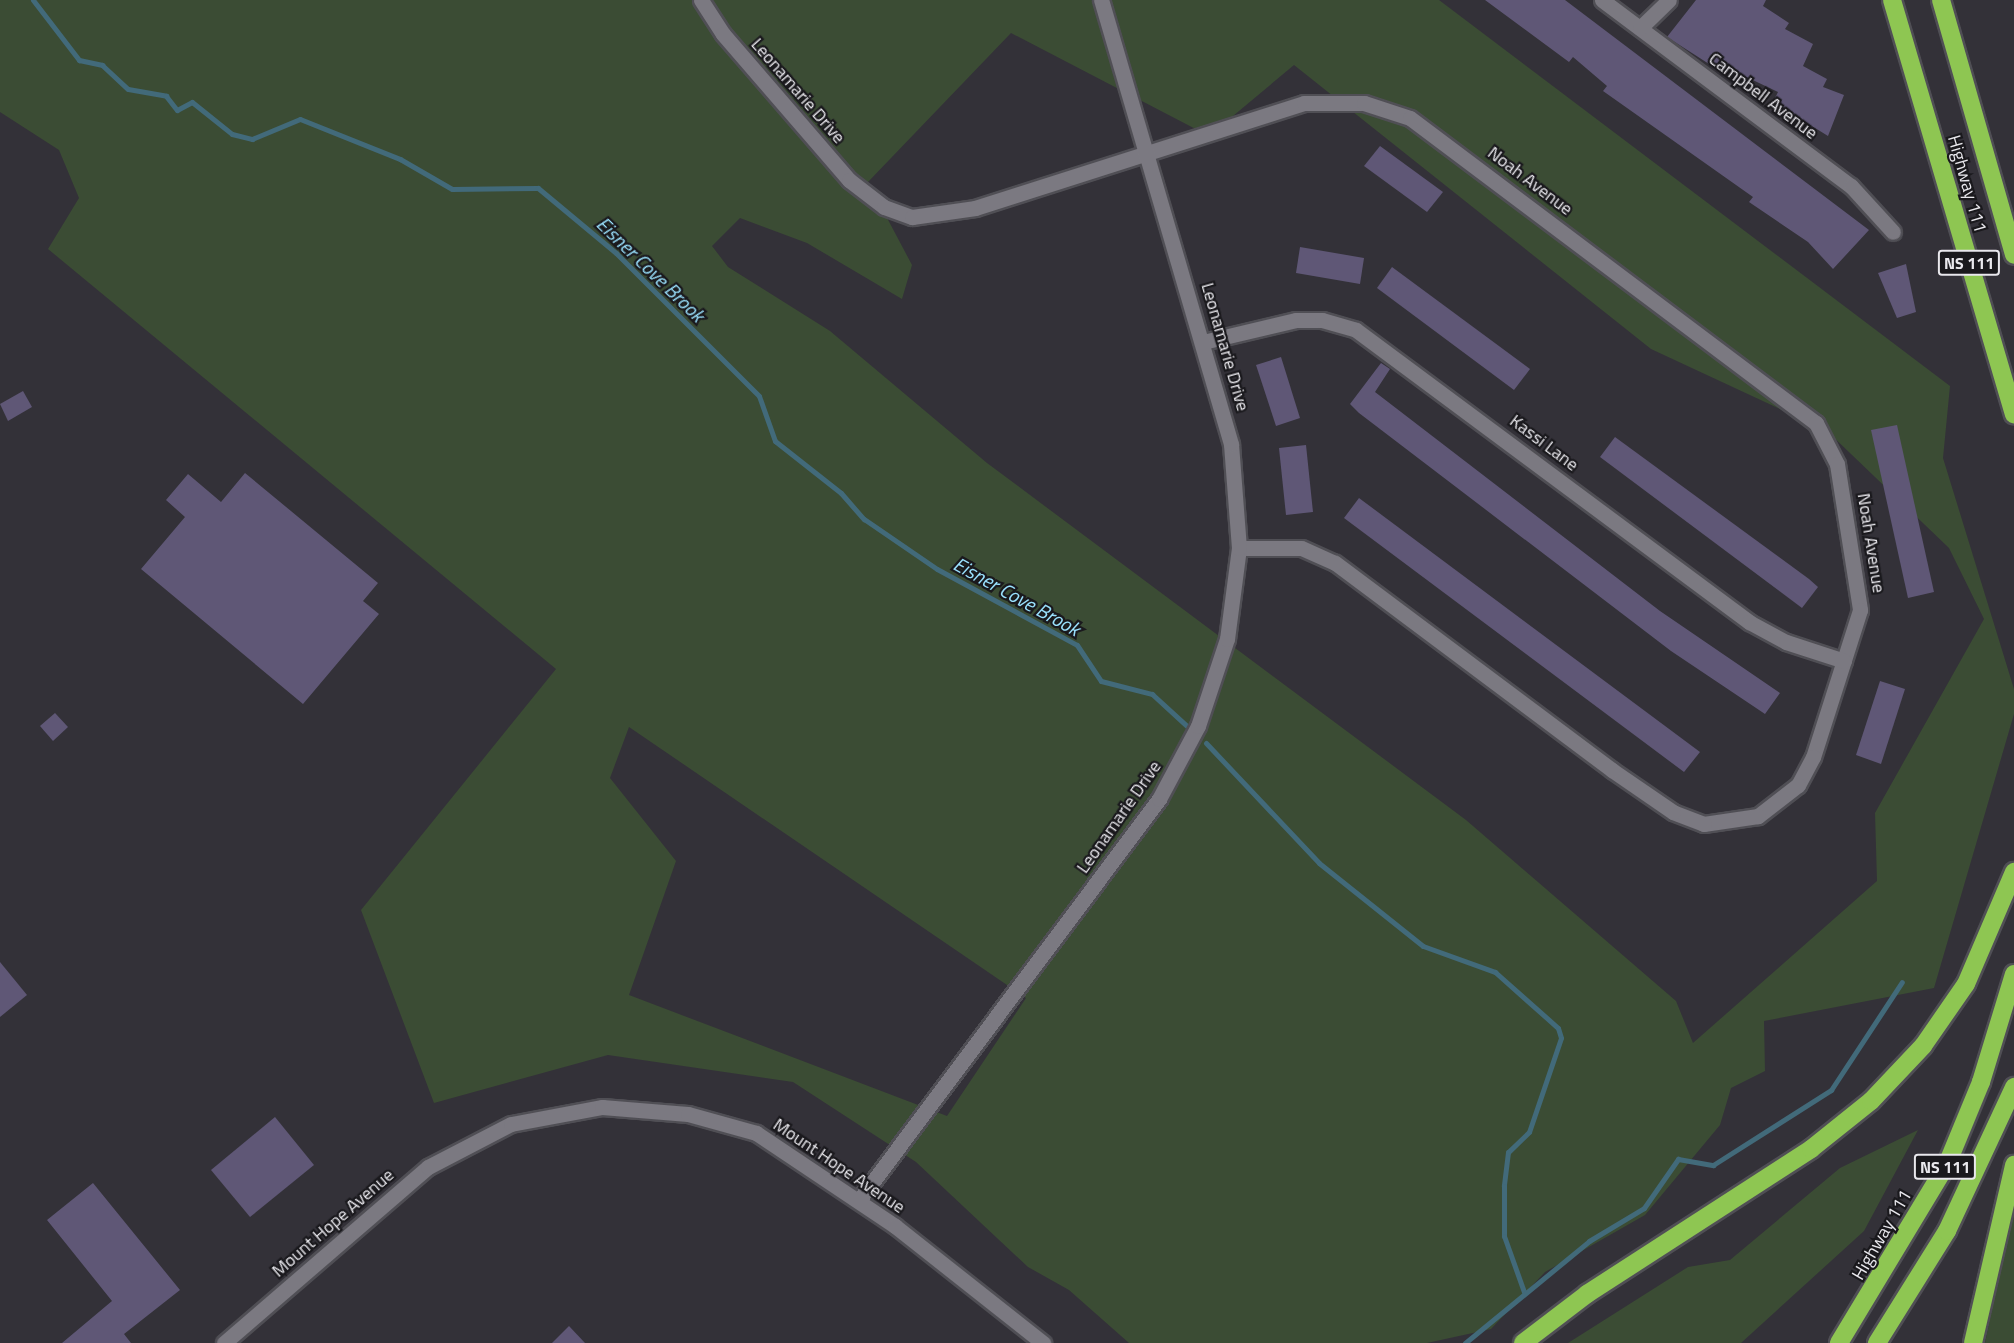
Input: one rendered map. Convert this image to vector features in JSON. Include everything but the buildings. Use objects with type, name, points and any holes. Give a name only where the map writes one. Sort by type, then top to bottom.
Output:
[{"type":"highway","points":[[1885,0],[1924,112]]},
{"type":"highway","name":"Highway 111","points":[[1892,0],[2014,414]]},
{"type":"highway","name":"Highway 111","points":[[1941,0],[2014,255]]},
{"type":"highway","points":[[1523,1343],[1587,1294],[1811,1149],[1871,1101],[1923,1046],[1966,984],[2014,872]]},
{"type":"highway","name":"Highway 111","points":[[1839,1343],[1948,1162],[2014,974]]},
{"type":"highway","name":"NS 111","points":[[1877,1343],[1947,1230],[2014,1087]]},
{"type":"highway","points":[[1973,1343],[2014,1166]]},
{"type":"street","name":"Leonamarie Drive","points":[[702,0],[723,34],[849,180],[902,214],[957,213],[1148,149]]},
{"type":"street","name":"Leonamarie Drive","points":[[859,1200],[1169,784],[1214,686],[1231,618],[1239,548],[1233,459],[1203,342],[1148,149],[1101,0]]},
{"type":"street","name":"Campbell Avenue","points":[[1602,0],[1851,186],[1893,232]]},
{"type":"street","points":[[1640,28],[1669,0]]},
{"type":"street","name":"Noah Avenue","points":[[1148,149],[1304,103],[1364,103],[1416,122],[1535,208],[1820,428],[1837,464],[1861,590],[1859,617],[1813,757],[1793,792],[1758,816],[1704,824],[1673,812],[1612,770],[1335,563],[1301,548],[1239,548]]},
{"type":"street","name":"Kassi Lane","points":[[1203,342],[1296,320],[1322,320],[1356,330],[1749,622],[1785,642],[1844,661]]},
{"type":"street","name":"Mount Hope Avenue","points":[[225,1343],[428,1167],[511,1124],[560,1112],[642,1107],[723,1122],[756,1133],[859,1200],[1043,1343]]},
{"type":"green space","points":[[0,0],[1439,0],[1950,386],[1943,458],[2014,689],[2014,714],[1934,988],[1764,1021],[1765,1071],[1731,1088],[1720,1125],[1645,1215],[1545,1272],[1491,1329],[1427,1343],[1129,1343],[1069,1290],[1028,1267],[916,1162],[793,1082],[608,1055],[434,1103],[361,910],[556,669],[48,249],[79,198],[59,150],[0,112]],"holes":[[[1011,33],[1209,136],[1294,65],[1651,349],[1827,431],[1949,548],[1984,619],[1875,813],[1877,881],[1693,1043],[1676,1001],[1466,820],[987,463],[830,331],[728,267],[712,246],[740,218],[807,243],[902,299],[912,265],[868,182]],[[629,727],[1026,998],[947,1116],[629,995],[676,861],[610,778]]]},
{"type":"green space","points":[[1918,1130],[1864,1231],[1741,1343],[1568,1343],[1688,1267],[1730,1260],[1840,1168]]},
{"type":"green space","points":[[2014,1209],[2014,1343],[1985,1343],[2006,1242]]},
{"type":"waterway","name":"Eisner Cove Brook","points":[[33,0],[79,60],[102,65],[128,89],[166,96],[177,110],[192,102],[232,134],[252,139],[300,119],[400,159],[452,189],[538,188],[616,253],[759,396],[775,441],[841,493],[864,519],[937,569],[1077,645],[1101,681],[1152,694],[1188,727]]},
{"type":"waterway","name":"Eisner Cove Brook","points":[[1206,743],[1319,863],[1423,946],[1495,972],[1558,1028],[1561,1038],[1529,1132],[1508,1152],[1504,1186],[1504,1236],[1524,1292]]},
{"type":"waterway","points":[[1465,1343],[1589,1241],[1644,1208],[1678,1159],[1713,1165],[1831,1090],[1902,982]]}]
